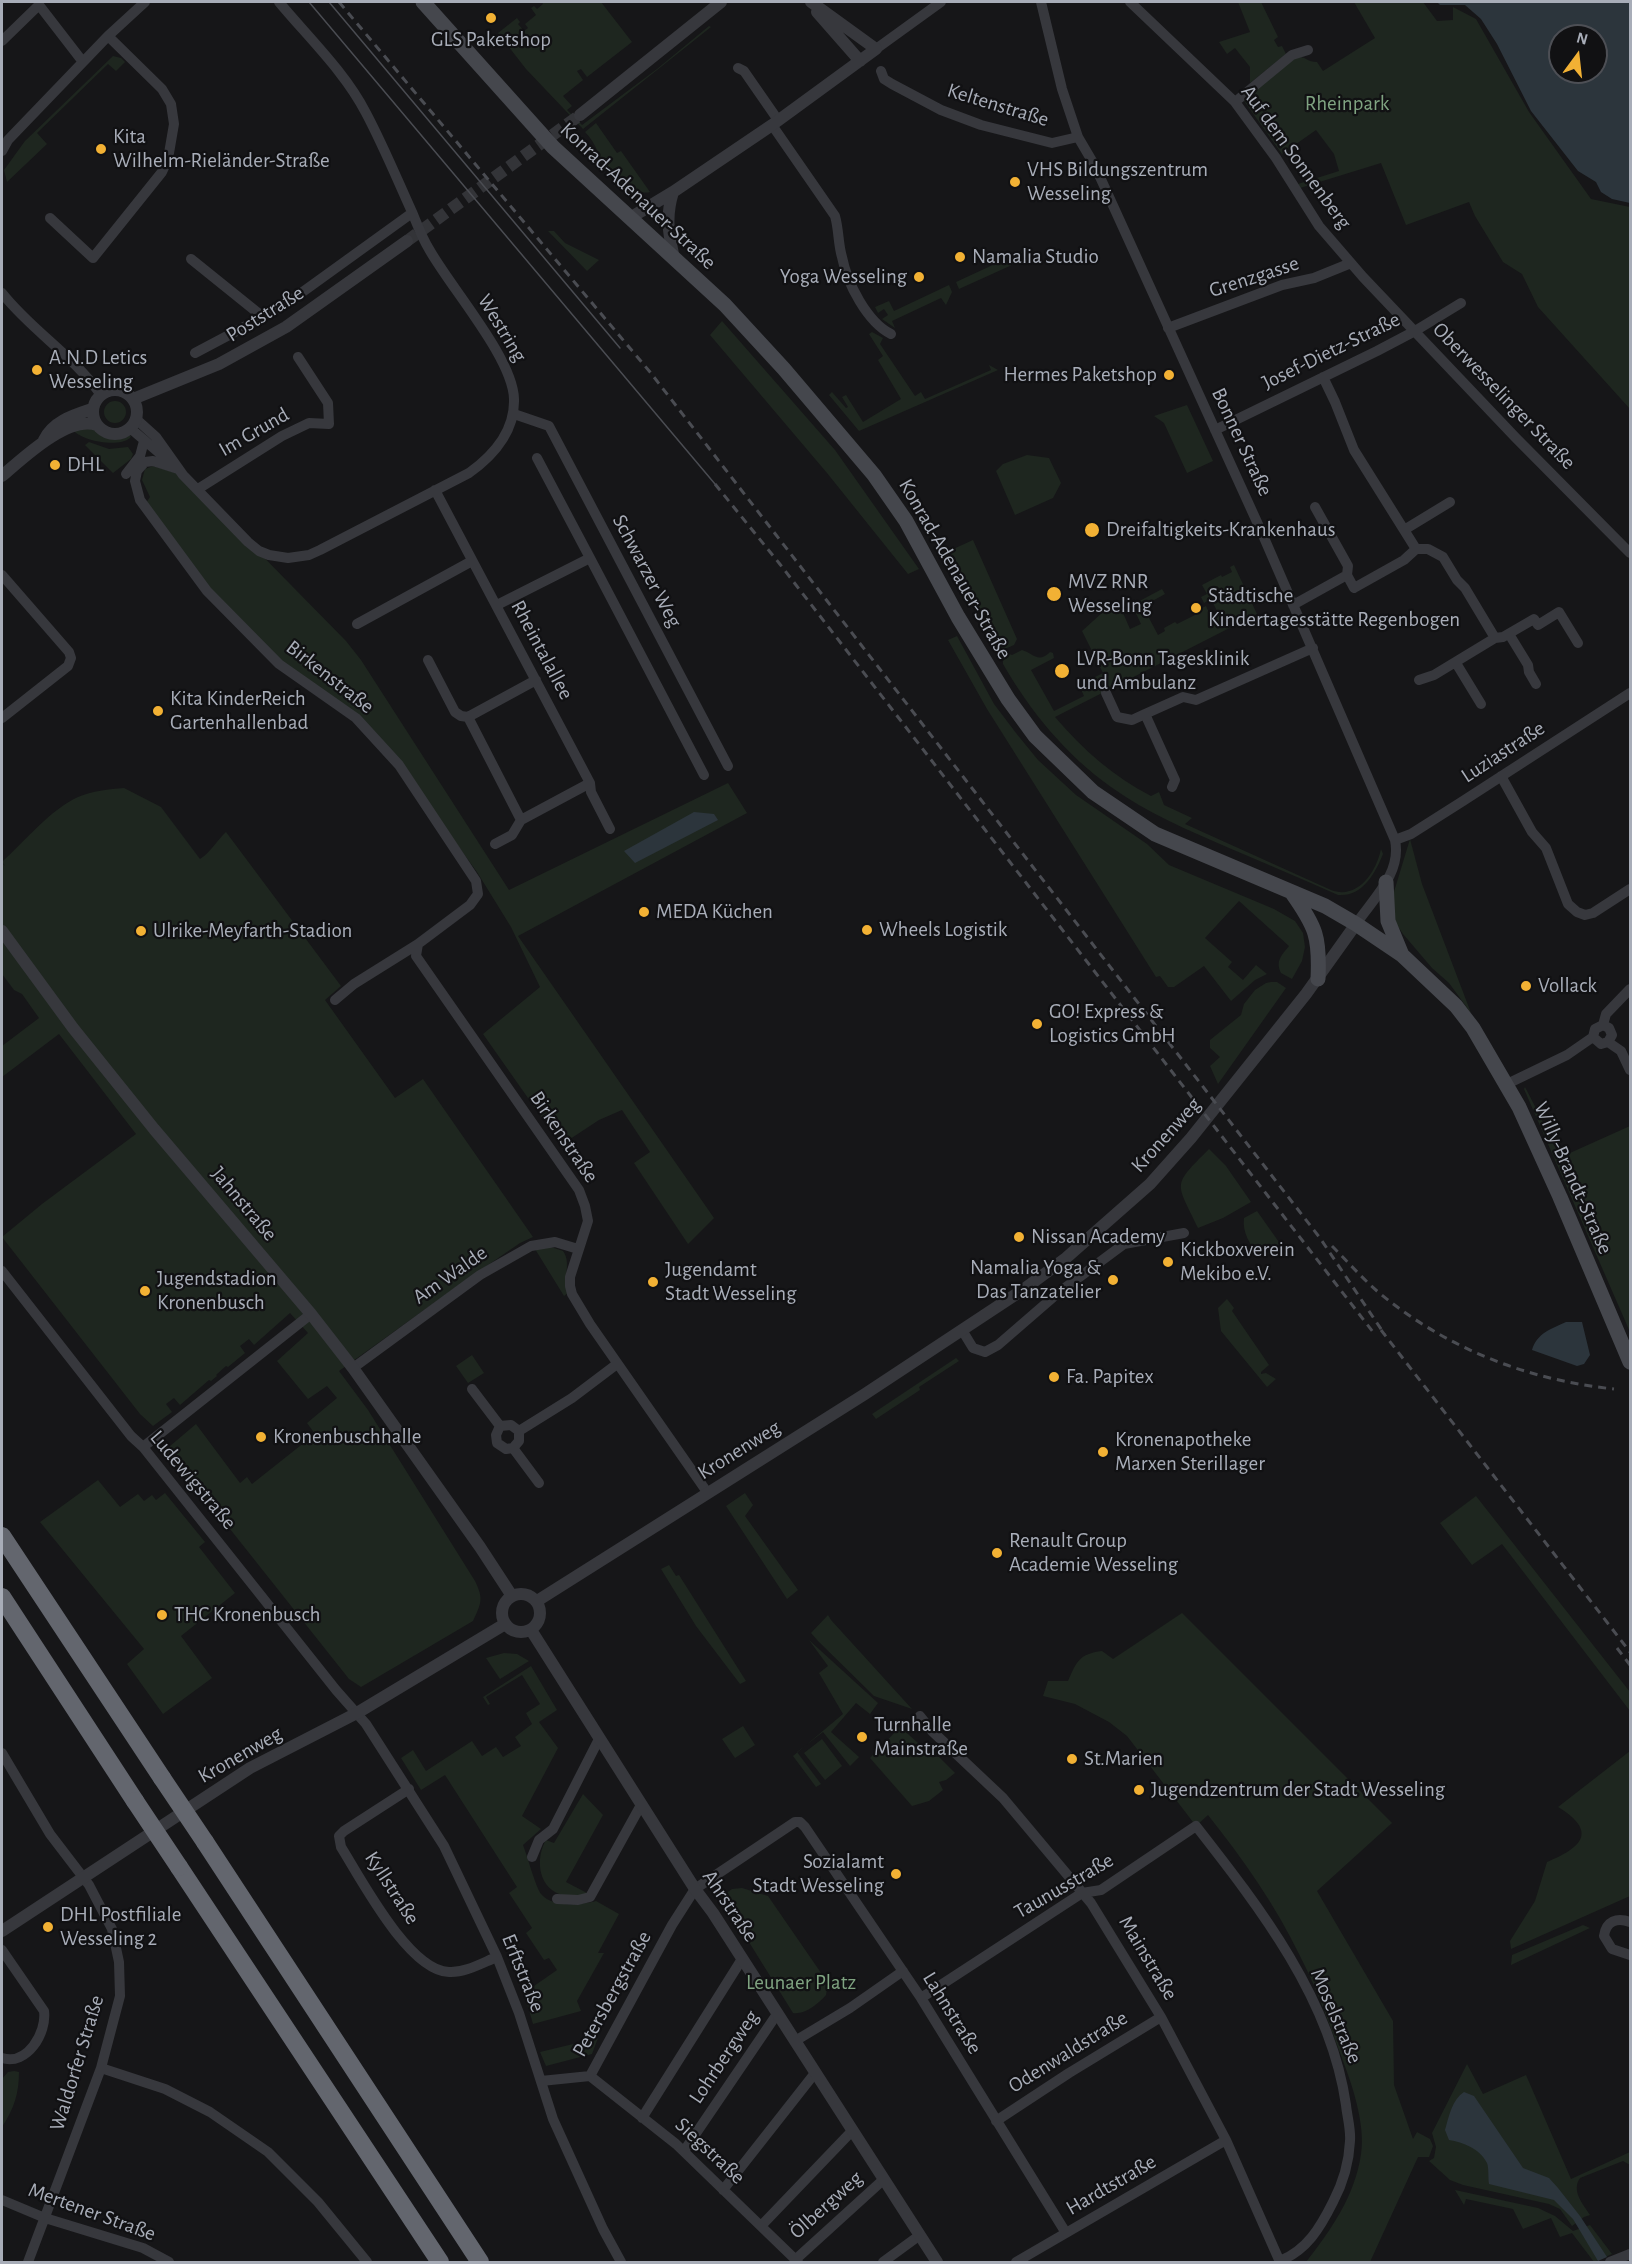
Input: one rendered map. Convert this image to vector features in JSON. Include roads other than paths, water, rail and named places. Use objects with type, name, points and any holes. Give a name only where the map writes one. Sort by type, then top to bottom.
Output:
[{"type":"highway","points":[[2,1536],[480,2262]]},
{"type":"highway","points":[[2,1598],[440,2262]]},
{"type":"main road","name":"Konrad-Adenauer-Straße","points":[[423,2],[554,147],[725,305],[874,475],[906,521],[986,665],[1035,736],[1093,792],[1155,834],[1325,906],[1356,924],[1402,956],[1456,1006],[1485,1047]]},
{"type":"main road","points":[[1386,882],[1388,921],[1402,956]]},
{"type":"main road","points":[[1290,891],[1314,927],[1318,943],[1318,979]]},
{"type":"main road","name":"Willy-Brandt-Straße","points":[[1485,1047],[1507,1084],[1560,1197],[1630,1362]]},
{"type":"street","points":[[2,151],[8,140],[108,36],[145,2]]},
{"type":"street","name":"Westring","points":[[279,2],[340,74],[365,111],[428,249],[495,348],[511,380],[514,414]]},
{"type":"street","points":[[580,115],[721,2]]},
{"type":"street","points":[[805,2],[835,31],[860,61]]},
{"type":"street","points":[[811,2],[876,49]]},
{"type":"street","points":[[630,218],[673,192],[775,122],[941,2]]},
{"type":"street","name":"Bonner Straße","points":[[1041,2],[1062,89],[1078,137],[1095,166],[1215,430],[1313,648],[1395,840],[1396,860],[1386,882],[1356,924]]},
{"type":"street","name":"Auf dem Sonnenberg","points":[[1130,2],[1234,102],[1276,158],[1319,226],[1352,263]]},
{"type":"street","points":[[2,41],[39,5],[84,62]]},
{"type":"street","points":[[50,218],[93,258],[166,165],[174,124],[171,104],[162,89],[108,36]]},
{"type":"street","points":[[1234,102],[1292,55],[1308,50]]},
{"type":"street","points":[[738,68],[744,71],[835,216],[839,229],[841,254],[853,288],[879,328],[891,334]]},
{"type":"street","name":"Keltenstraße","points":[[880,71],[884,79],[892,84],[941,110],[981,125],[1052,143],[1078,137]]},
{"type":"street","points":[[673,192],[668,225],[674,259]]},
{"type":"street","points":[[195,353],[297,296],[412,213]]},
{"type":"street","name":"Poststraße","points":[[133,399],[219,364],[286,327],[407,241]]},
{"type":"street","points":[[191,259],[263,317]]},
{"type":"street","name":"Grenzgasse","points":[[1168,328],[1282,285],[1314,278],[1352,263]]},
{"type":"street","name":"Oberwesselinger Straße","points":[[1352,263],[1630,554]]},
{"type":"street","points":[[2,293],[17,312],[90,380],[101,395]]},
{"type":"street","name":"Josef-Dietz-Straße","points":[[1215,430],[1415,331],[1461,303]]},
{"type":"street","name":"Im Grund","points":[[198,489],[282,436],[309,423],[329,424],[328,403],[298,357]]},
{"type":"street","points":[[1323,377],[1354,450],[1416,549]]},
{"type":"street","points":[[2,476],[41,444],[69,427],[87,423],[97,425],[111,434],[122,433],[133,424],[137,411],[133,399],[119,390],[109,391],[101,395],[92,409],[54,426],[41,444]]},
{"type":"street","points":[[92,409],[97,425]]},
{"type":"street","points":[[133,424],[144,441],[178,469],[248,542],[269,555],[288,558],[309,555],[320,550],[469,473],[486,461],[509,430],[514,414]]},
{"type":"street","name":"Schwarzer Weg","points":[[514,414],[549,426],[728,766]]},
{"type":"street","points":[[133,424],[156,437],[178,469]]},
{"type":"street","points":[[126,474],[140,456],[144,441]]},
{"type":"street","points":[[537,458],[704,775]]},
{"type":"street","name":"Birkenstraße","points":[[178,469],[153,461],[145,462],[137,471],[135,481],[137,492],[156,525],[207,591],[279,664],[356,718],[372,734],[399,765],[468,866],[478,889],[476,899],[418,944],[354,984],[335,1000]]},
{"type":"street","name":"Rheintalallee","points":[[435,490],[590,783],[591,792],[610,829]]},
{"type":"street","points":[[1404,530],[1450,502]]},
{"type":"street","points":[[1315,507],[1348,566],[1347,575],[1354,588],[1404,560],[1416,549],[1428,549],[1443,557],[1495,638]]},
{"type":"street","points":[[497,605],[590,558]]},
{"type":"street","points":[[357,624],[472,561]]},
{"type":"street","points":[[2,575],[69,652],[71,658],[68,666],[2,718]]},
{"type":"street","points":[[1293,604],[1347,575]]},
{"type":"street","points":[[1419,680],[1434,675],[1495,638],[1509,634],[1534,619],[1538,625],[1559,612],[1578,643]]},
{"type":"street","points":[[1509,634],[1528,665],[1536,684]]},
{"type":"street","points":[[1106,693],[1117,717],[1132,720],[1183,697],[1196,700],[1313,648]]},
{"type":"street","points":[[428,660],[454,712],[461,716],[468,717],[536,680]]},
{"type":"street","points":[[1456,663],[1480,704]]},
{"type":"street","name":"Luziastraße","points":[[1395,840],[1411,834],[1630,693]]},
{"type":"street","points":[[2,705],[14,709]]},
{"type":"street","points":[[1145,714],[1175,780],[1172,787]]},
{"type":"street","points":[[468,717],[521,820]]},
{"type":"street","points":[[1501,776],[1532,832],[1546,848],[1568,904],[1585,915],[1630,889]]},
{"type":"street","points":[[495,844],[512,835],[521,820],[590,783]]},
{"type":"street","name":"Kronenweg","points":[[537,1601],[865,1394],[1024,1289],[1066,1258],[1150,1184],[1228,1095],[1318,979],[1356,924]]},
{"type":"street","name":"Jahnstraße","points":[[2,931],[73,1028],[154,1129],[312,1314],[480,1547],[512,1596]]},
{"type":"street","name":"Birkenstraße","points":[[418,944],[416,956],[579,1190],[588,1221],[570,1277],[572,1294],[617,1364],[707,1492]]},
{"type":"street","points":[[1507,1084],[1567,1055],[1593,1037],[1595,1029],[1603,1025],[1606,1014],[1630,989]]},
{"type":"street","points":[[1603,1025],[1611,1031],[1608,1042]]},
{"type":"street","points":[[1593,1037],[1598,1043],[1608,1042],[1621,1051],[1630,1070]]},
{"type":"street","points":[[962,1330],[973,1348],[985,1352],[998,1345],[1058,1293],[1124,1244],[1184,1233]]},
{"type":"street","name":"Am Walde","points":[[353,1368],[480,1275],[531,1246],[555,1242],[578,1249]]},
{"type":"street","name":"Ludewigstraße","points":[[2,1270],[131,1436],[143,1447],[336,1690],[357,1713]]},
{"type":"street","points":[[143,1447],[312,1314]]},
{"type":"street","points":[[519,1431],[572,1398],[617,1364]]},
{"type":"street","points":[[472,1389],[500,1426]]},
{"type":"street","points":[[500,1426],[511,1425],[519,1431]]},
{"type":"street","points":[[500,1426],[496,1435],[497,1443],[506,1449],[513,1448],[519,1441],[519,1431]]},
{"type":"street","points":[[513,1448],[539,1483]]},
{"type":"street","points":[[525,1594],[537,1601],[540,1607],[540,1619],[531,1630],[518,1633],[505,1624],[502,1609],[512,1596],[525,1594]]},
{"type":"street","name":"Kronenweg","points":[[2,1931],[250,1768],[357,1713],[505,1624]]},
{"type":"street","name":"Ahrstraße","points":[[531,1630],[641,1805],[937,2262]]},
{"type":"street","name":"Erftstraße","points":[[357,1713],[409,1789],[444,1846],[497,1957],[519,2013],[553,2119],[603,2229],[621,2262]]},
{"type":"street","name":"Mainstraße","points":[[920,1716],[932,1731],[1010,1806],[1091,1903],[1161,2017],[1226,2140],[1280,2262]]},
{"type":"street","points":[[532,1857],[539,1840],[553,1829],[599,1739]]},
{"type":"street","name":"Waldorfer Straße","points":[[2,1753],[50,1834],[73,1867],[83,1876],[112,1929],[119,1962],[120,1996],[101,2068],[28,2262]]},
{"type":"street","name":"Kyllstraße","points":[[409,1789],[344,1831],[339,1836],[341,1847],[407,1947],[429,1966],[438,1971],[458,1971],[497,1957]]},
{"type":"street","points":[[557,1899],[579,1900],[590,1897],[641,1805]]},
{"type":"street","name":"Lahnstraße","points":[[695,1889],[795,1822],[800,1822],[806,1827],[921,1998],[1066,2233]]},
{"type":"street","name":"Taunusstraße","points":[[921,1998],[1082,1893],[1101,1890],[1196,1826]]},
{"type":"street","name":"Moselstraße","points":[[1196,1826],[1251,1896],[1302,1980],[1331,2044],[1341,2075],[1350,2139],[1345,2175],[1323,2222],[1308,2243],[1294,2255],[1280,2262]]},
{"type":"street","name":"Petersbergstraße","points":[[541,2081],[590,2076],[672,1925],[695,1889]]},
{"type":"street","points":[[1630,1922],[1622,1919],[1612,1922],[1607,1925],[1604,1936],[1612,1949],[1630,1955]]},
{"type":"street","points":[[2,1950],[44,2011],[45,2022],[40,2035],[22,2056],[10,2061],[2,2058]]},
{"type":"street","points":[[642,2118],[742,1959]]},
{"type":"street","points":[[795,2041],[850,2008],[903,1971]]},
{"type":"street","name":"Lohrbergweg","points":[[684,2151],[777,2014]]},
{"type":"street","name":"Odenwaldstraße","points":[[996,2121],[1161,2017]]},
{"type":"street","points":[[101,2068],[165,2088],[210,2112],[268,2152],[318,2202],[367,2262]]},
{"type":"street","points":[[723,2190],[815,2073]]},
{"type":"street","name":"Siegstraße","points":[[590,2076],[684,2151],[797,2261]]},
{"type":"street","points":[[761,2226],[852,2131]]},
{"type":"street","name":"Hardtstraße","points":[[1016,2262],[1226,2140]]},
{"type":"street","name":"Ölbergweg","points":[[797,2261],[883,2180]]},
{"type":"street","name":"Mertener Straße","points":[[2,2200],[45,2218],[143,2248],[169,2262]]},
{"type":"street","points":[[883,2262],[920,2235]]},
{"type":"street","points":[[1610,2262],[1630,2254]]},
{"type":"tunnel","points":[[407,241],[580,115]]},
{"type":"tram line","points":[[309,2],[715,484]]},
{"type":"tram line","points":[[329,2],[620,348]]},
{"type":"railway","points":[[339,2],[650,372],[1320,1238],[1385,1335]]},
{"type":"railway","points":[[715,484],[779,563],[1373,1332]]},
{"type":"railway","points":[[1332,1246],[1377,1291],[1430,1329],[1459,1345],[1488,1358],[1550,1378],[1614,1389]]},
{"type":"railway","points":[[1381,1330],[1630,1652]]},
{"type":"railway","points":[[1617,1648],[1630,1665]]},
{"type":"place","name":"GLS Paketshop","points":[[491,18]]},
{"type":"place","name":"Kita Wilhelm-Rieländer-Straße","points":[[101,149]]},
{"type":"place","name":"VHS Bildungszentrum Wesseling","points":[[1015,182]]},
{"type":"place","name":"Namalia Studio","points":[[960,257]]},
{"type":"place","name":"Yoga Wesseling","points":[[919,277]]},
{"type":"place","name":"A.N.D Letics Wesseling","points":[[37,370]]},
{"type":"place","name":"Hermes Paketshop","points":[[1169,375]]},
{"type":"place","name":"DHL","points":[[55,465]]},
{"type":"place","name":"Dreifaltigkeits-Krankenhaus","points":[[1092,530]]},
{"type":"place","name":"MVZ RNR Wesseling","points":[[1054,594]]},
{"type":"place","name":"Städtische Kindertagesstätte Regenbogen","points":[[1196,608]]},
{"type":"place","name":"LVR-Bonn Tagesklinik und Ambulanz","points":[[1062,671]]},
{"type":"place","name":"Kita KinderReich Gartenhallenbad","points":[[158,711]]},
{"type":"place","name":"MEDA Küchen","points":[[644,912]]},
{"type":"place","name":"Wheels Logistik","points":[[867,930]]},
{"type":"place","name":"Ulrike-Meyfarth-Stadion","points":[[141,931]]},
{"type":"place","name":"Vollack","points":[[1526,986]]},
{"type":"place","name":"GO! Express & Logistics GmbH","points":[[1037,1024]]},
{"type":"place","name":"Nissan Academy","points":[[1019,1237]]},
{"type":"place","name":"Kickboxverein Mekibo e.V.","points":[[1168,1262]]},
{"type":"place","name":"Namalia Yoga & Das Tanzatelier","points":[[1113,1280]]},
{"type":"place","name":"Jugendamt Stadt Wesseling","points":[[653,1282]]},
{"type":"place","name":"Jugendstadion Kronenbusch","points":[[145,1291]]},
{"type":"place","name":"Fa. Papitex","points":[[1054,1377]]},
{"type":"place","name":"Kronenbuschhalle","points":[[261,1437]]},
{"type":"place","name":"Kronenapotheke Marxen Sterillager","points":[[1103,1452]]},
{"type":"place","name":"Renault Group Academie Wesseling","points":[[997,1553]]},
{"type":"place","name":"THC Kronenbusch","points":[[162,1615]]},
{"type":"place","name":"Turnhalle Mainstraße","points":[[862,1737]]},
{"type":"place","name":"St.Marien","points":[[1072,1759]]},
{"type":"place","name":"Jugendzentrum der Stadt Wesseling","points":[[1139,1790]]},
{"type":"place","name":"Sozialamt Stadt Wesseling","points":[[896,1874]]},
{"type":"place","name":"DHL Postfiliale Wesseling 2","points":[[48,1927]]},
{"type":"park label","name":"Rheinpark","points":[[1347,104]]},
{"type":"park label","name":"Leunaer Platz","points":[[801,1983]]}]
